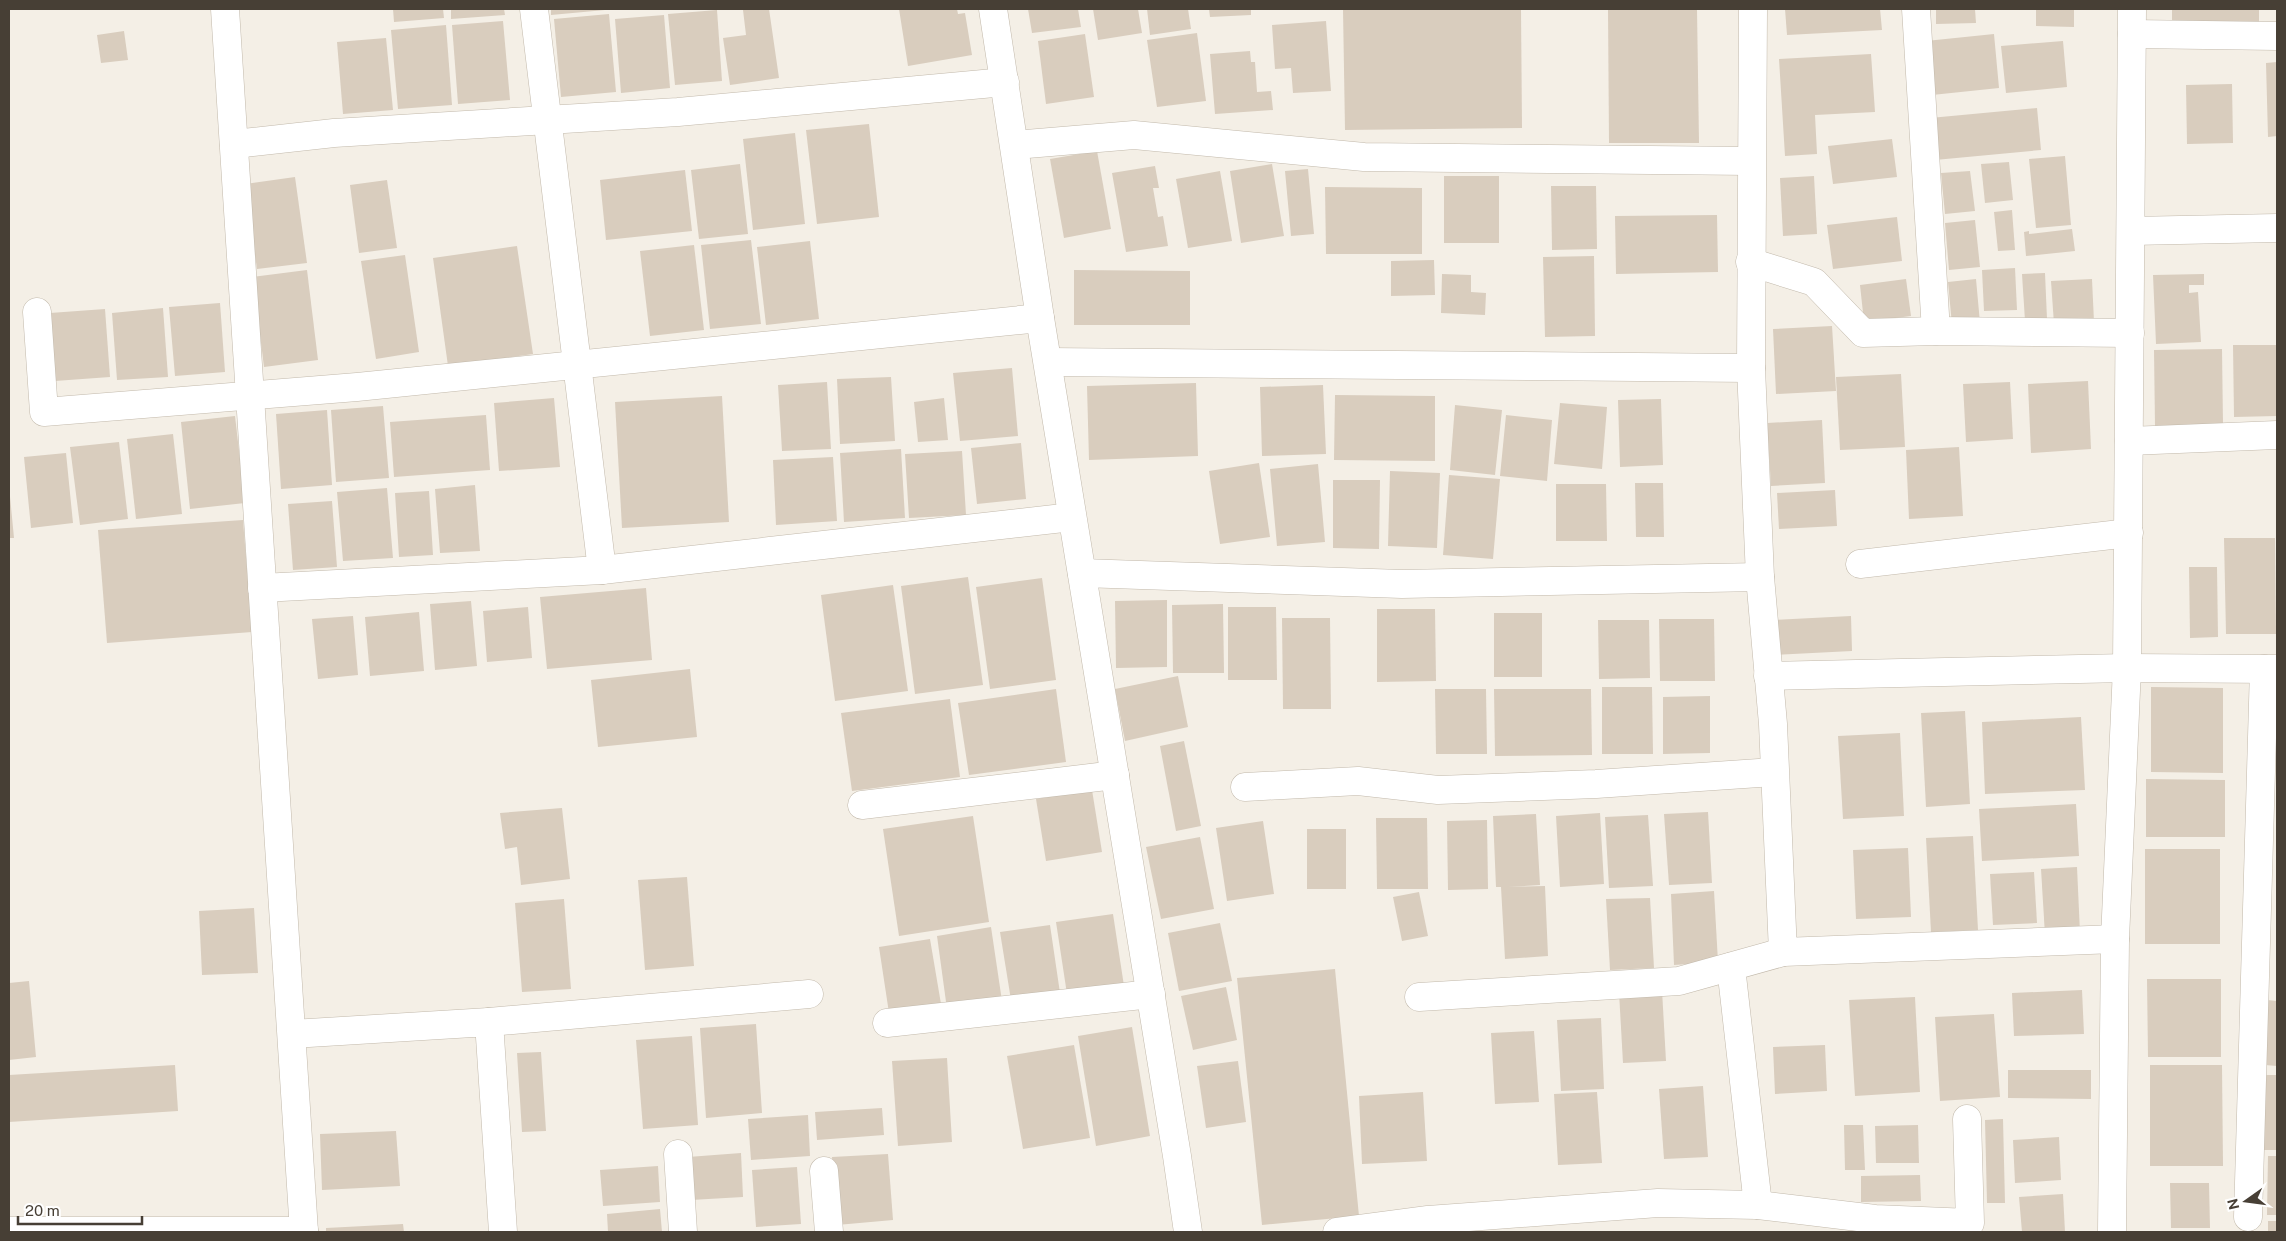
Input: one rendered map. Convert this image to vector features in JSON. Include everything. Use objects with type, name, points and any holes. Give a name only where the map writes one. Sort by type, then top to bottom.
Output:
[{"type":"street","points":[[9,1231],[304,1232],[225,9]]},
{"type":"street","points":[[534,9],[602,570]]},
{"type":"street","points":[[993,9],[1040,318],[1151,994],[1188,1232]]},
{"type":"street","points":[[1753,9],[1750,262],[1751,368],[1760,577],[1768,676],[1784,952]]},
{"type":"street","points":[[1916,9],[1936,332]]},
{"type":"street","points":[[2112,1232],[2115,939],[2128,668],[2132,22],[2277,36]]},
{"type":"street","points":[[234,144],[334,132],[678,112],[1005,82]]},
{"type":"street","points":[[1015,146],[1134,135],[1364,157],[1751,161]]},
{"type":"street","points":[[2131,231],[2277,228]]},
{"type":"street","points":[[1750,262],[1814,282],[1863,333],[2130,333]]},
{"type":"street","points":[[37,312],[44,412],[251,396],[1040,318]]},
{"type":"street","points":[[1048,362],[1751,368]]},
{"type":"street","points":[[2129,441],[2277,435]]},
{"type":"street","points":[[262,588],[602,570],[1072,517]]},
{"type":"street","points":[[1860,564],[2128,533]]},
{"type":"street","points":[[1082,573],[1402,584],[1760,577]]},
{"type":"street","points":[[1768,676],[2128,668],[2271,669],[2248,1217]]},
{"type":"street","points":[[1246,787],[1358,781],[1438,790],[1596,784],[1774,772]]},
{"type":"street","points":[[862,806],[1115,775]]},
{"type":"street","points":[[1419,997],[1679,982],[1784,952],[2115,939]]},
{"type":"street","points":[[1731,967],[1758,1205]]},
{"type":"street","points":[[292,1034],[489,1022],[809,994]]},
{"type":"street","points":[[887,1023],[1151,994]]},
{"type":"street","points":[[489,1022],[503,1232]]},
{"type":"street","points":[[1337,1232],[1428,1220],[1658,1203],[1758,1205],[1875,1219],[1970,1223],[1967,1119]]},
{"type":"street","points":[[678,1154],[683,1232]]},
{"type":"street","points":[[824,1170],[828,1232]]},
{"type":"building","points":[[393,9],[443,9],[444,18],[394,22]]},
{"type":"building","points":[[451,9],[504,9],[505,15],[451,19]]},
{"type":"building","points":[[551,9],[605,9],[605,10],[551,15]]},
{"type":"building","points":[[769,9],[779,78],[730,85],[723,38],[746,35],[743,10]]},
{"type":"building","points":[[899,9],[957,9],[958,14],[965,13],[972,55],[908,66]]},
{"type":"building","points":[[1028,9],[1078,9],[1081,27],[1032,33]]},
{"type":"building","points":[[1093,9],[1138,9],[1142,33],[1098,40]]},
{"type":"building","points":[[1147,9],[1188,9],[1191,29],[1150,35]]},
{"type":"building","points":[[1209,9],[1251,9],[1251,15],[1210,17]]},
{"type":"building","points":[[1343,9],[1521,9],[1522,128],[1345,130]]},
{"type":"building","points":[[1608,9],[1697,9],[1699,143],[1609,143]]},
{"type":"building","points":[[1785,9],[1880,9],[1882,30],[1787,35]]},
{"type":"building","points":[[1936,9],[1975,9],[1976,23],[1936,24]]},
{"type":"building","points":[[2036,9],[2074,9],[2074,27],[2036,26]]},
{"type":"building","points":[[2172,9],[2259,9],[2259,22],[2172,24]]},
{"type":"building","points":[[717,10],[722,81],[675,85],[668,14]]},
{"type":"building","points":[[609,14],[616,92],[561,97],[554,19]]},
{"type":"building","points":[[664,15],[670,88],[621,93],[615,19]]},
{"type":"building","points":[[503,21],[510,100],[458,104],[452,25]]},
{"type":"building","points":[[1326,21],[1331,91],[1293,93],[1291,68],[1275,69],[1272,25]]},
{"type":"building","points":[[446,25],[452,105],[398,109],[391,30]]},
{"type":"building","points":[[124,31],[128,60],[101,63],[97,35]]},
{"type":"building","points":[[1197,33],[1206,101],[1157,107],[1147,40]]},
{"type":"building","points":[[1085,34],[1094,97],[1046,104],[1038,41]]},
{"type":"building","points":[[1994,34],[1999,88],[1932,95],[1926,41]]},
{"type":"building","points":[[386,38],[393,110],[343,114],[337,42]]},
{"type":"building","points":[[2063,41],[2067,87],[2006,93],[2001,46]]},
{"type":"building","points":[[1250,51],[1251,62],[1255,62],[1257,92],[1271,91],[1273,110],[1215,114],[1210,54]]},
{"type":"building","points":[[1871,54],[1875,112],[1815,115],[1817,154],[1785,156],[1779,59]]},
{"type":"building","points":[[2277,62],[2277,136],[2268,137],[2266,63]]},
{"type":"building","points":[[2232,84],[2233,143],[2187,144],[2186,85]]},
{"type":"building","points":[[2037,108],[2041,150],[1935,160],[1930,118]]},
{"type":"building","points":[[869,124],[879,217],[817,224],[806,130]]},
{"type":"building","points":[[795,133],[805,224],[753,230],[743,139]]},
{"type":"building","points":[[1892,139],[1897,177],[1833,184],[1828,146]]},
{"type":"building","points":[[1097,151],[1111,229],[1064,238],[1050,159]]},
{"type":"building","points":[[2065,156],[2071,225],[2036,228],[2029,159]]},
{"type":"building","points":[[2009,162],[2013,200],[1985,203],[1981,164]]},
{"type":"building","points":[[740,164],[748,234],[699,239],[691,170]]},
{"type":"building","points":[[1272,164],[1284,236],[1241,243],[1230,171]]},
{"type":"building","points":[[1155,166],[1159,188],[1153,188],[1158,217],[1163,216],[1168,246],[1126,252],[1112,173]]},
{"type":"building","points":[[1308,169],[1314,234],[1291,236],[1285,171]]},
{"type":"building","points":[[685,170],[692,231],[606,240],[600,180]]},
{"type":"building","points":[[1220,171],[1232,241],[1188,248],[1176,179]]},
{"type":"building","points":[[1970,171],[1975,211],[1945,214],[1941,173]]},
{"type":"building","points":[[1444,176],[1499,176],[1499,243],[1444,243]]},
{"type":"building","points":[[1814,176],[1817,234],[1783,236],[1780,178]]},
{"type":"building","points":[[295,177],[307,263],[257,269],[245,184]]},
{"type":"building","points":[[387,180],[397,248],[359,253],[350,185]]},
{"type":"building","points":[[1551,186],[1596,186],[1597,249],[1552,250]]},
{"type":"building","points":[[1325,187],[1422,188],[1422,254],[1326,254]]},
{"type":"building","points":[[2012,210],[2015,250],[1998,251],[1994,212]]},
{"type":"building","points":[[1717,215],[1718,272],[1616,274],[1615,216]]},
{"type":"building","points":[[1897,217],[1902,261],[1833,269],[1827,225]]},
{"type":"building","points":[[1975,220],[1980,267],[1949,270],[1945,223]]},
{"type":"building","points":[[2072,229],[2075,251],[2026,256],[2024,232],[2029,231],[2029,234]]},
{"type":"building","points":[[751,240],[761,324],[710,329],[701,245]]},
{"type":"building","points":[[810,241],[819,319],[766,325],[757,247]]},
{"type":"building","points":[[694,245],[704,330],[650,336],[640,251]]},
{"type":"building","points":[[517,246],[533,354],[448,366],[433,258]]},
{"type":"building","points":[[405,255],[419,352],[376,359],[361,261]]},
{"type":"building","points":[[1594,256],[1595,336],[1545,337],[1543,257]]},
{"type":"building","points":[[1434,260],[1435,295],[1391,296],[1391,261]]},
{"type":"building","points":[[2015,268],[2017,310],[1984,311],[1982,270]]},
{"type":"building","points":[[307,270],[318,360],[264,367],[253,277]]},
{"type":"building","points":[[1074,270],[1190,271],[1190,325],[1074,325]]},
{"type":"building","points":[[2045,273],[2047,319],[2025,321],[2022,274]]},
{"type":"building","points":[[1442,274],[1471,275],[1471,292],[1486,293],[1485,315],[1441,313]]},
{"type":"building","points":[[2204,274],[2204,285],[2189,285],[2189,293],[2198,292],[2201,342],[2156,344],[2153,275]]},
{"type":"building","points":[[1906,279],[1911,316],[1864,322],[1860,285]]},
{"type":"building","points":[[1976,279],[1980,323],[1952,325],[1948,282]]},
{"type":"building","points":[[2092,279],[2094,322],[2054,324],[2051,281]]},
{"type":"building","points":[[220,303],[225,372],[175,376],[169,307]]},
{"type":"building","points":[[163,308],[168,377],[117,380],[112,313]]},
{"type":"building","points":[[105,309],[110,377],[55,381],[50,313]]},
{"type":"building","points":[[1832,326],[1836,391],[1776,394],[1773,329]]},
{"type":"building","points":[[2233,345],[2277,345],[2277,416],[2234,417]]},
{"type":"building","points":[[2222,349],[2223,425],[2155,426],[2154,350]]},
{"type":"building","points":[[1012,368],[1018,436],[960,441],[953,373]]},
{"type":"building","points":[[1901,374],[1905,447],[1840,450],[1836,377]]},
{"type":"building","points":[[891,377],[895,441],[840,444],[837,379]]},
{"type":"building","points":[[2088,381],[2091,449],[2031,453],[2028,384]]},
{"type":"building","points":[[827,382],[831,449],[782,451],[778,385]]},
{"type":"building","points":[[2010,382],[2013,439],[1966,442],[1963,384]]},
{"type":"building","points":[[1196,383],[1198,456],[1089,460],[1087,386]]},
{"type":"building","points":[[1323,385],[1326,454],[1262,456],[1260,387]]},
{"type":"building","points":[[1335,395],[1435,396],[1435,461],[1334,460]]},
{"type":"building","points":[[722,396],[729,522],[622,528],[615,402]]},
{"type":"building","points":[[554,398],[560,467],[499,471],[494,403]]},
{"type":"building","points":[[944,398],[948,440],[918,442],[914,402]]},
{"type":"building","points":[[1661,399],[1663,465],[1620,467],[1618,400]]},
{"type":"building","points":[[1560,403],[1607,407],[1602,469],[1554,464]]},
{"type":"building","points":[[1455,405],[1502,410],[1495,475],[1450,470]]},
{"type":"building","points":[[383,406],[389,478],[336,482],[331,410]]},
{"type":"building","points":[[327,410],[332,485],[281,489],[276,414]]},
{"type":"building","points":[[486,415],[490,470],[394,477],[390,422]]},
{"type":"building","points":[[1506,415],[1552,420],[1547,481],[1500,476]]},
{"type":"building","points":[[235,416],[245,503],[190,509],[181,422]]},
{"type":"building","points":[[1822,420],[1825,483],[1771,486],[1767,423]]},
{"type":"building","points":[[173,434],[182,514],[136,519],[127,439]]},
{"type":"building","points":[[119,442],[128,519],[80,525],[70,447]]},
{"type":"building","points":[[1021,443],[1026,499],[977,504],[971,448]]},
{"type":"building","points":[[1959,447],[1963,516],[1909,519],[1906,450]]},
{"type":"building","points":[[901,449],[905,518],[844,522],[840,453]]},
{"type":"building","points":[[962,451],[966,515],[909,518],[905,454]]},
{"type":"building","points":[[66,453],[73,523],[31,528],[24,457]]},
{"type":"building","points":[[833,457],[837,521],[776,525],[773,460]]},
{"type":"building","points":[[1259,463],[1270,537],[1220,544],[1209,471]]},
{"type":"building","points":[[1318,464],[1325,542],[1277,546],[1270,469]]},
{"type":"building","points":[[1390,471],[1440,473],[1437,548],[1388,546]]},
{"type":"building","points":[[1449,475],[1500,479],[1493,559],[1443,555]]},
{"type":"building","points":[[1333,480],[1380,480],[1379,549],[1333,548]]},
{"type":"building","points":[[1635,483],[1663,483],[1664,537],[1636,537]]},
{"type":"building","points":[[1556,484],[1606,484],[1607,541],[1556,541]]},
{"type":"building","points":[[475,485],[480,551],[440,553],[435,489]]},
{"type":"building","points":[[9,486],[14,538],[9,538]]},
{"type":"building","points":[[387,488],[393,558],[343,561],[337,492]]},
{"type":"building","points":[[1835,490],[1837,526],[1779,529],[1777,493]]},
{"type":"building","points":[[429,491],[433,555],[399,557],[395,493]]},
{"type":"building","points":[[332,501],[337,567],[293,570],[288,504]]},
{"type":"building","points":[[243,520],[252,632],[107,643],[98,530]]},
{"type":"building","points":[[2224,538],[2275,538],[2276,634],[2226,634]]},
{"type":"building","points":[[2189,567],[2217,567],[2218,637],[2190,638]]},
{"type":"building","points":[[968,577],[983,685],[915,694],[901,586]]},
{"type":"building","points":[[1042,578],[1056,680],[990,689],[976,587]]},
{"type":"building","points":[[893,585],[908,691],[835,701],[821,595]]},
{"type":"building","points":[[646,588],[652,660],[547,669],[540,597]]},
{"type":"building","points":[[1167,600],[1167,667],[1116,668],[1115,601]]},
{"type":"building","points":[[471,601],[477,666],[435,670],[430,604]]},
{"type":"building","points":[[1223,604],[1224,673],[1173,673],[1172,605]]},
{"type":"building","points":[[528,607],[532,658],[487,662],[483,611]]},
{"type":"building","points":[[1228,607],[1276,607],[1277,680],[1228,680]]},
{"type":"building","points":[[1377,609],[1435,609],[1436,681],[1377,682]]},
{"type":"building","points":[[419,612],[424,671],[370,676],[365,617]]},
{"type":"building","points":[[1494,613],[1542,613],[1542,677],[1494,677]]},
{"type":"building","points":[[353,616],[358,675],[318,679],[312,619]]},
{"type":"building","points":[[1851,616],[1852,651],[1775,655],[1773,620]]},
{"type":"building","points":[[1282,618],[1330,618],[1331,709],[1283,709]]},
{"type":"building","points":[[1659,619],[1714,619],[1715,681],[1660,681]]},
{"type":"building","points":[[1598,620],[1649,620],[1650,678],[1599,679]]},
{"type":"building","points":[[690,669],[697,737],[598,747],[591,680]]},
{"type":"building","points":[[1178,676],[1188,727],[1125,741],[1115,689]]},
{"type":"building","points":[[1602,687],[1652,687],[1653,754],[1602,754]]},
{"type":"building","points":[[2151,687],[2223,688],[2223,773],[2151,772]]},
{"type":"building","points":[[1056,689],[1066,762],[969,775],[958,703]]},
{"type":"building","points":[[1435,689],[1486,689],[1487,754],[1436,754]]},
{"type":"building","points":[[1494,689],[1591,689],[1592,755],[1495,756]]},
{"type":"building","points":[[1710,696],[1710,753],[1663,754],[1663,697]]},
{"type":"building","points":[[950,699],[960,777],[852,791],[841,713]]},
{"type":"building","points":[[1965,711],[1970,804],[1926,807],[1921,713]]},
{"type":"building","points":[[2081,717],[2085,790],[1985,794],[1982,722]]},
{"type":"building","points":[[1900,733],[1904,816],[1843,819],[1838,736]]},
{"type":"building","points":[[1184,741],[1201,826],[1176,831],[1160,746]]},
{"type":"building","points":[[2146,779],[2225,780],[2225,837],[2146,837]]},
{"type":"building","points":[[1092,790],[1102,852],[1046,861],[1036,799]]},
{"type":"building","points":[[2076,804],[2079,856],[1982,861],[1979,809]]},
{"type":"building","points":[[562,808],[570,879],[521,885],[517,847],[505,849],[500,813]]},
{"type":"building","points":[[1708,812],[1712,883],[1669,885],[1664,814]]},
{"type":"building","points":[[1600,813],[1604,884],[1560,887],[1556,816]]},
{"type":"building","points":[[1536,814],[1540,885],[1508,887],[1545,886],[1548,956],[1505,959],[1501,887],[1496,887],[1493,816]]},
{"type":"building","points":[[1648,815],[1653,886],[1609,888],[1605,817]]},
{"type":"building","points":[[973,816],[989,922],[899,936],[883,829]]},
{"type":"building","points":[[1376,818],[1427,818],[1428,889],[1377,889]]},
{"type":"building","points":[[1487,820],[1488,889],[1448,890],[1447,821]]},
{"type":"building","points":[[1263,821],[1274,894],[1227,901],[1216,828]]},
{"type":"building","points":[[1307,829],[1346,829],[1346,889],[1307,889]]},
{"type":"building","points":[[1973,836],[1978,930],[1931,932],[1926,838]]},
{"type":"building","points":[[1200,837],[1214,909],[1161,919],[1146,847]]},
{"type":"building","points":[[1908,848],[1911,917],[1856,919],[1853,850]]},
{"type":"building","points":[[2145,849],[2220,849],[2220,944],[2145,944]]},
{"type":"building","points":[[2077,867],[2080,933],[2045,935],[2041,869]]},
{"type":"building","points":[[2034,872],[2037,923],[1993,925],[1990,874]]},
{"type":"building","points":[[687,877],[694,966],[645,970],[638,880]]},
{"type":"building","points":[[1714,891],[1718,962],[1674,965],[1671,894]]},
{"type":"building","points":[[1419,892],[1428,936],[1402,941],[1393,897]]},
{"type":"building","points":[[1650,898],[1654,968],[1610,970],[1606,899]]},
{"type":"building","points":[[564,899],[571,989],[522,992],[515,903]]},
{"type":"building","points":[[254,908],[258,973],[202,975],[199,911]]},
{"type":"building","points":[[1113,914],[1124,986],[1067,994],[1056,922]]},
{"type":"building","points":[[1220,923],[1232,981],[1179,991],[1168,933]]},
{"type":"building","points":[[1050,925],[1060,993],[1011,1000],[1000,932]]},
{"type":"building","points":[[991,927],[1002,1001],[947,1009],[937,936]]},
{"type":"building","points":[[930,939],[941,1004],[889,1013],[879,947]]},
{"type":"building","points":[[1335,969],[1359,1216],[1262,1225],[1237,978]]},
{"type":"building","points":[[2147,979],[2221,979],[2221,1057],[2148,1057]]},
{"type":"building","points":[[29,981],[36,1057],[9,1060],[9,983]]},
{"type":"building","points":[[1226,987],[1237,1040],[1193,1050],[1181,996]]},
{"type":"building","points":[[1662,990],[1666,1061],[1623,1063],[1619,992]]},
{"type":"building","points":[[2082,990],[2084,1034],[2014,1036],[2012,993]]},
{"type":"building","points":[[1915,997],[1920,1092],[1855,1096],[1849,1000]]},
{"type":"building","points":[[2267,1000],[2277,1001],[2277,1066],[2265,1065]]},
{"type":"building","points":[[1994,1014],[2000,1097],[1940,1101],[1935,1017]]},
{"type":"building","points":[[1601,1018],[1604,1089],[1561,1091],[1557,1020]]},
{"type":"building","points":[[756,1024],[762,1113],[706,1118],[700,1028]]},
{"type":"building","points":[[1132,1027],[1150,1136],[1096,1146],[1078,1036]]},
{"type":"building","points":[[1534,1031],[1539,1102],[1495,1104],[1491,1033]]},
{"type":"building","points":[[692,1036],[698,1125],[643,1129],[636,1040]]},
{"type":"building","points":[[1074,1045],[1090,1138],[1023,1149],[1007,1056]]},
{"type":"building","points":[[1825,1045],[1827,1091],[1775,1094],[1773,1047]]},
{"type":"building","points":[[541,1052],[546,1131],[522,1132],[517,1053]]},
{"type":"building","points":[[947,1058],[952,1142],[898,1146],[892,1061]]},
{"type":"building","points":[[1238,1061],[1246,1122],[1206,1128],[1197,1066]]},
{"type":"building","points":[[175,1065],[178,1111],[9,1122],[9,1075]]},
{"type":"building","points":[[2150,1065],[2222,1065],[2223,1166],[2150,1166]]},
{"type":"building","points":[[2008,1070],[2091,1070],[2091,1099],[2008,1098]]},
{"type":"building","points":[[2264,1075],[2277,1075],[2277,1150],[2263,1150]]},
{"type":"building","points":[[1703,1086],[1708,1157],[1664,1159],[1659,1089]]},
{"type":"building","points":[[1423,1092],[1427,1161],[1362,1164],[1359,1096]]},
{"type":"building","points":[[1597,1092],[1602,1163],[1558,1165],[1554,1094]]},
{"type":"building","points":[[882,1108],[884,1135],[817,1140],[815,1112]]},
{"type":"building","points":[[808,1115],[810,1156],[751,1160],[748,1119]]},
{"type":"building","points":[[2003,1119],[2005,1203],[1987,1203],[1985,1120]]},
{"type":"building","points":[[1844,1125],[1863,1125],[1865,1170],[1845,1170]]},
{"type":"building","points":[[1918,1125],[1919,1163],[1876,1163],[1875,1126]]},
{"type":"building","points":[[396,1131],[400,1186],[322,1190],[320,1134]]},
{"type":"building","points":[[2059,1137],[2061,1180],[2015,1183],[2013,1140]]},
{"type":"building","points":[[741,1153],[743,1197],[691,1200],[688,1157]]},
{"type":"building","points":[[888,1154],[893,1220],[837,1225],[832,1157]]},
{"type":"building","points":[[2268,1156],[2277,1156],[2277,1215],[2267,1215]]},
{"type":"building","points":[[658,1166],[660,1202],[603,1206],[600,1170]]},
{"type":"building","points":[[797,1167],[801,1224],[756,1227],[752,1170]]},
{"type":"building","points":[[1920,1175],[1921,1201],[1861,1202],[1861,1176]]},
{"type":"building","points":[[2170,1183],[2209,1183],[2210,1228],[2171,1228]]},
{"type":"building","points":[[2063,1194],[2065,1232],[2022,1232],[2019,1197]]},
{"type":"building","points":[[660,1209],[662,1232],[608,1232],[607,1214]]},
{"type":"building","points":[[2268,1221],[2277,1221],[2277,1232],[2268,1232]]},
{"type":"building","points":[[403,1224],[404,1232],[326,1232],[326,1228]]}]
